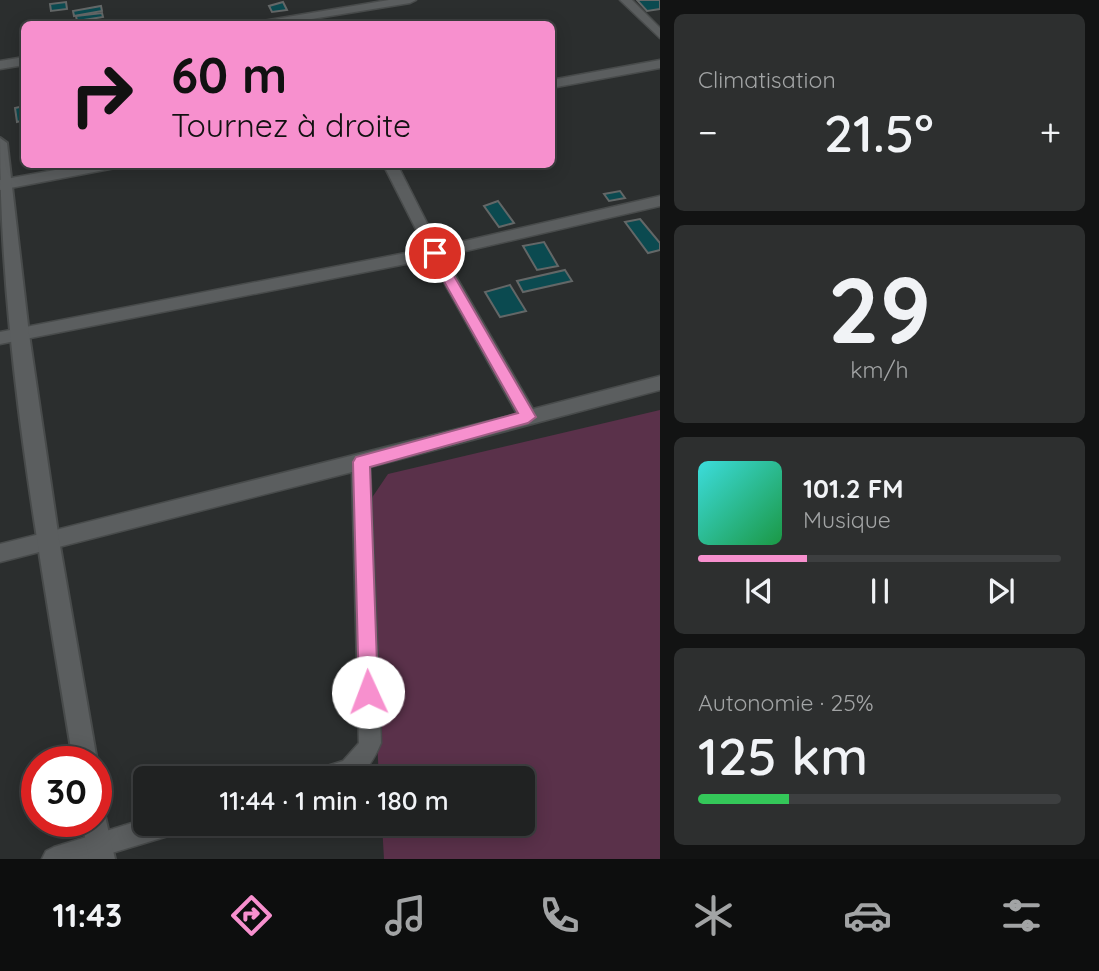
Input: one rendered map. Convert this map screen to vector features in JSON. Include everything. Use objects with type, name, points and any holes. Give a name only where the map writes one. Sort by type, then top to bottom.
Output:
[{"type":"street","points":[[283,21],[410,0]]},
{"type":"street","points":[[625,0],[660,35]]},
{"type":"street","points":[[0,65],[21,62]]},
{"type":"street","points":[[555,83],[660,64]]},
{"type":"street","points":[[0,143],[20,334],[48,540],[82,746]]},
{"type":"street","points":[[3,185],[94,168]]},
{"type":"street","points":[[392,168],[435,253],[528,417]]},
{"type":"street","points":[[0,338],[435,253],[660,201]]},
{"type":"street","points":[[0,552],[361,462],[660,383]]},
{"type":"street","points":[[357,766],[365,756],[370,743],[361,462]]},
{"type":"street","points":[[54,859],[99,842],[133,833]]},
{"type":"shaded area","points":[[660,410],[660,859],[384,859],[383,836],[535,836],[535,766],[378,766],[365,508],[388,474]]},
{"type":"building","points":[[637,0],[660,0],[660,9],[647,11]]},
{"type":"building","points":[[66,2],[67,9],[51,11],[50,4]]},
{"type":"building","points":[[283,2],[287,10],[272,12],[269,6]]},
{"type":"building","points":[[101,6],[102,11],[74,16],[73,11]]},
{"type":"building","points":[[102,13],[103,17],[77,21],[76,16]]},
{"type":"building","points":[[21,107],[21,121],[17,122],[15,108]]},
{"type":"building","points":[[620,191],[625,198],[609,201],[604,194]]},
{"type":"building","points":[[498,201],[514,223],[499,227],[484,206]]},
{"type":"building","points":[[640,219],[660,243],[660,250],[648,253],[625,222]]},
{"type":"building","points":[[544,242],[558,266],[537,270],[523,246]]},
{"type":"building","points":[[565,270],[572,281],[523,292],[517,281]]},
{"type":"building","points":[[510,285],[526,311],[500,317],[485,292]]},
{"type":"route","points":[[368,692],[361,462],[528,417],[435,253]]}]
